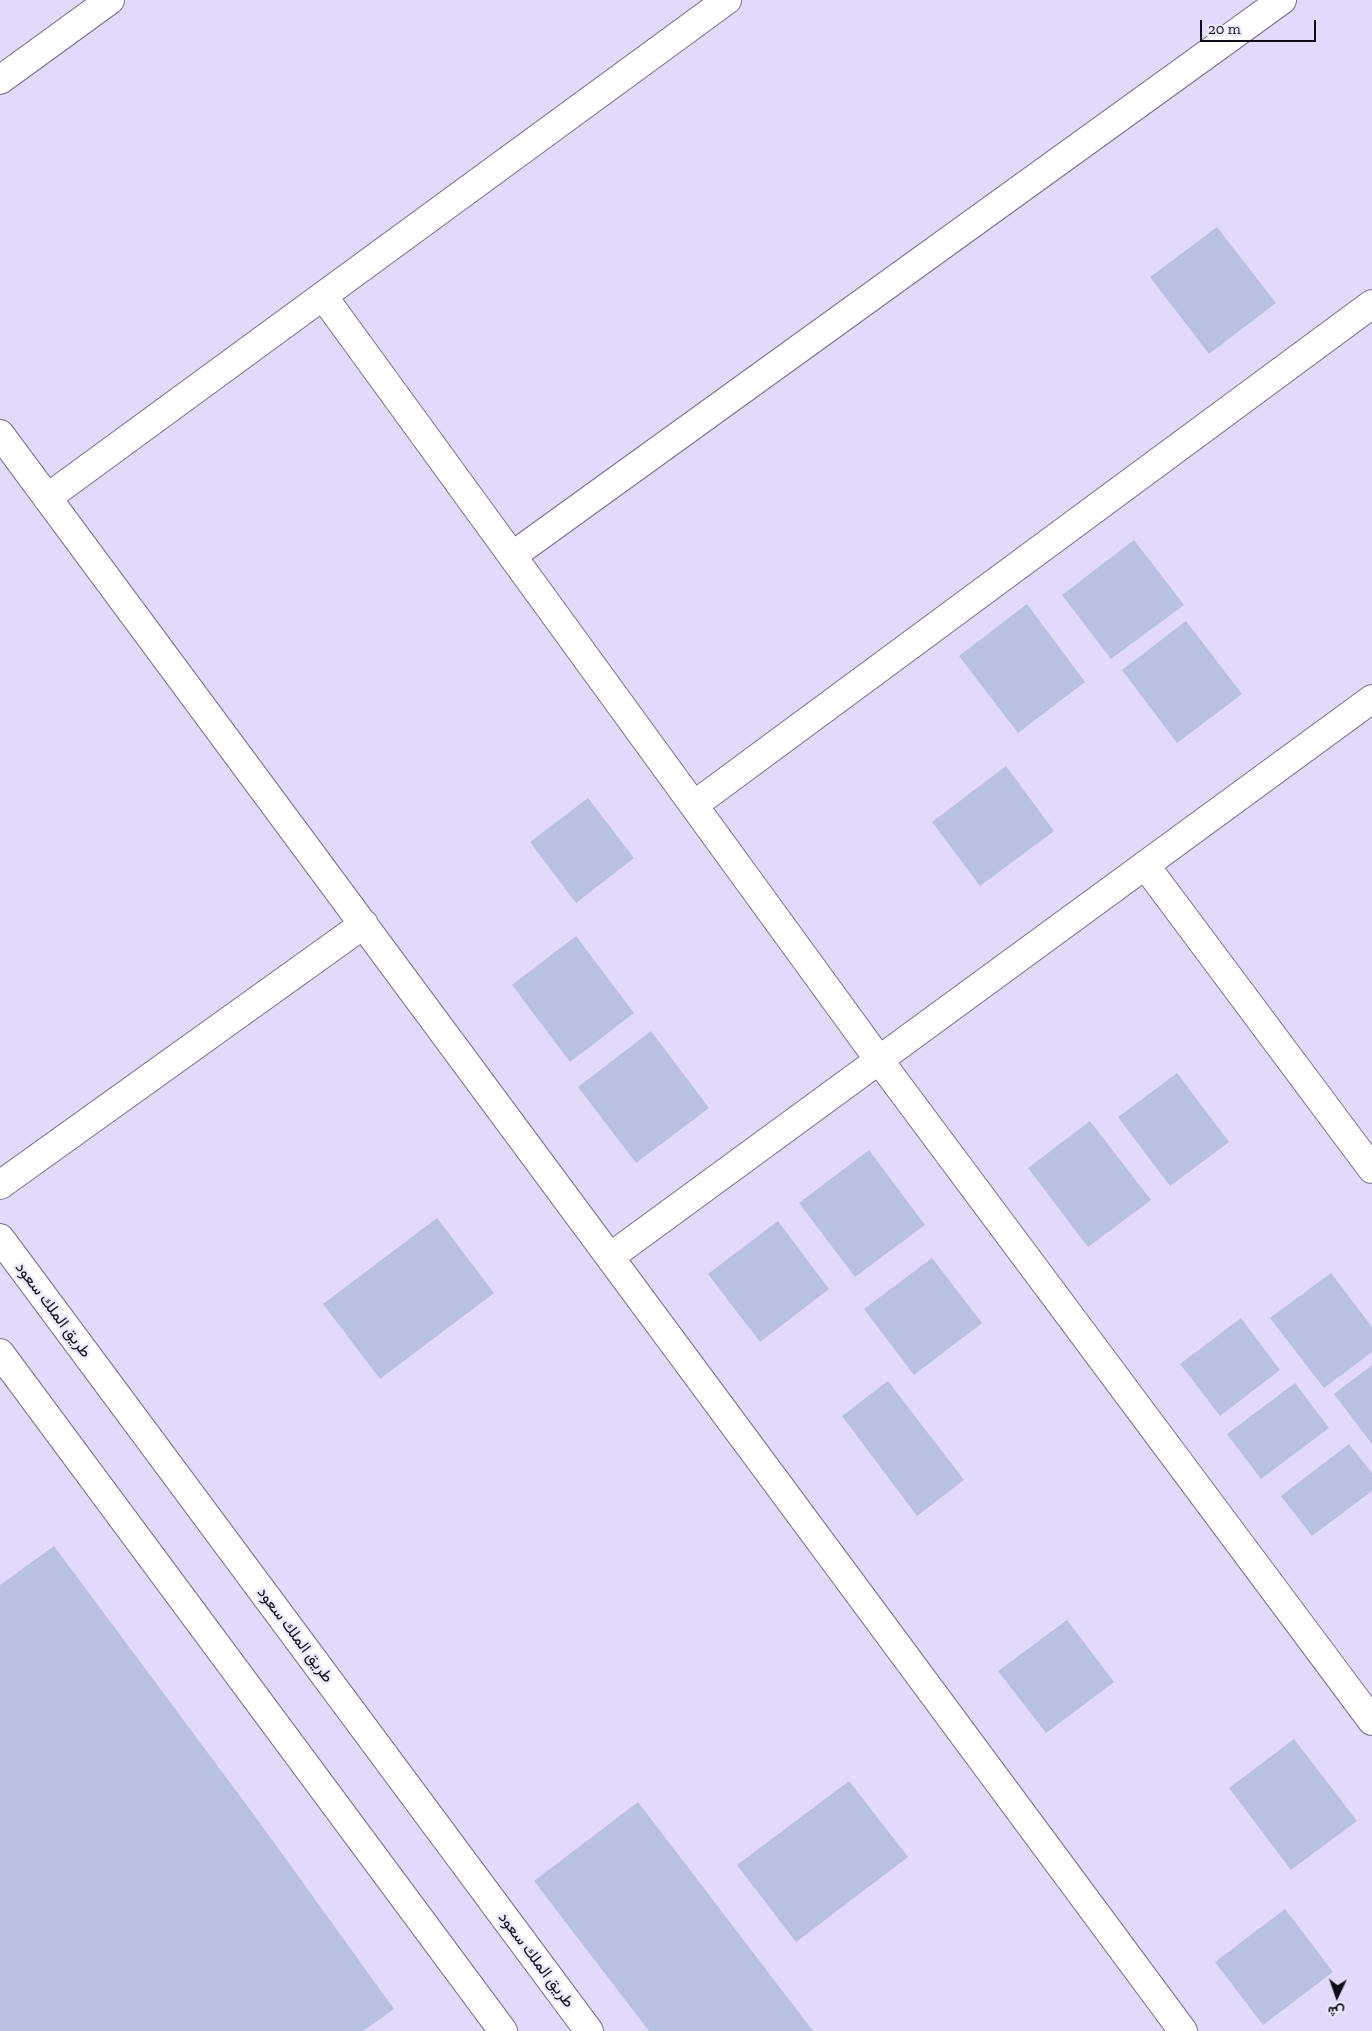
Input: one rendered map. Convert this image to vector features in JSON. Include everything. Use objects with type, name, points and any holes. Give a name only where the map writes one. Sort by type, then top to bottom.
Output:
[{"type":"street","points":[[0,80],[110,0]]},
{"type":"street","points":[[47,498],[727,0]]},
{"type":"street","points":[[512,556],[1282,0]]},
{"type":"street","points":[[323,296],[879,1060],[1372,1721]]},
{"type":"street","points":[[694,805],[1372,304]]},
{"type":"street","points":[[0,434],[1183,2031]]},
{"type":"street","points":[[610,1257],[1372,698]]},
{"type":"street","points":[[1145,865],[1372,1169]]},
{"type":"street","points":[[0,1185],[364,924]]},
{"type":"street","name":"طريق الملك سعود","points":[[0,1238],[590,2031]]},
{"type":"street","points":[[0,1353],[504,2031]]},
{"type":"building","points":[[1217,227],[1276,303],[1209,354],[1150,277]]},
{"type":"building","points":[[1134,540],[1184,605],[1111,659],[1062,595]]},
{"type":"building","points":[[1027,604],[1085,682],[1018,733],[959,656]]},
{"type":"building","points":[[1186,621],[1242,694],[1177,743],[1122,670]]},
{"type":"building","points":[[1006,766],[1054,831],[980,886],[932,822]]},
{"type":"building","points":[[588,798],[634,858],[576,903],[530,842]]},
{"type":"building","points":[[576,936],[634,1013],[570,1062],[512,985]]},
{"type":"building","points":[[651,1031],[709,1108],[636,1163],[578,1087]]},
{"type":"building","points":[[1177,1073],[1229,1142],[1170,1186],[1118,1117]]},
{"type":"building","points":[[1090,1121],[1151,1200],[1088,1247],[1028,1168]]},
{"type":"building","points":[[869,1150],[925,1225],[855,1277],[799,1203]]},
{"type":"building","points":[[437,1218],[494,1293],[380,1379],[323,1304]]},
{"type":"building","points":[[778,1221],[829,1289],[760,1342],[708,1274]]},
{"type":"building","points":[[932,1258],[982,1323],[914,1375],[864,1309]]},
{"type":"building","points":[[1331,1273],[1372,1327],[1372,1352],[1324,1388],[1270,1318]]},
{"type":"building","points":[[1241,1318],[1280,1370],[1220,1416],[1180,1364]]},
{"type":"building","points":[[1372,1365],[1372,1444],[1334,1394]]},
{"type":"building","points":[[888,1381],[964,1480],[917,1516],[842,1416]]},
{"type":"building","points":[[1295,1383],[1329,1428],[1261,1479],[1227,1434]]},
{"type":"building","points":[[1349,1444],[1372,1473],[1372,1491],[1312,1536],[1281,1496]]},
{"type":"building","points":[[54,1546],[257,1819],[394,2009],[363,2031],[0,2031],[0,1585]]},
{"type":"building","points":[[1067,1620],[1114,1682],[1046,1733],[998,1671]]},
{"type":"building","points":[[1294,1739],[1357,1821],[1291,1870],[1229,1788]]},
{"type":"building","points":[[849,1781],[908,1857],[796,1942],[737,1865]]},
{"type":"building","points":[[638,1802],[813,2031],[649,2031],[534,1881]]},
{"type":"building","points":[[1285,1909],[1333,1972],[1263,2025],[1215,1962]]}]
